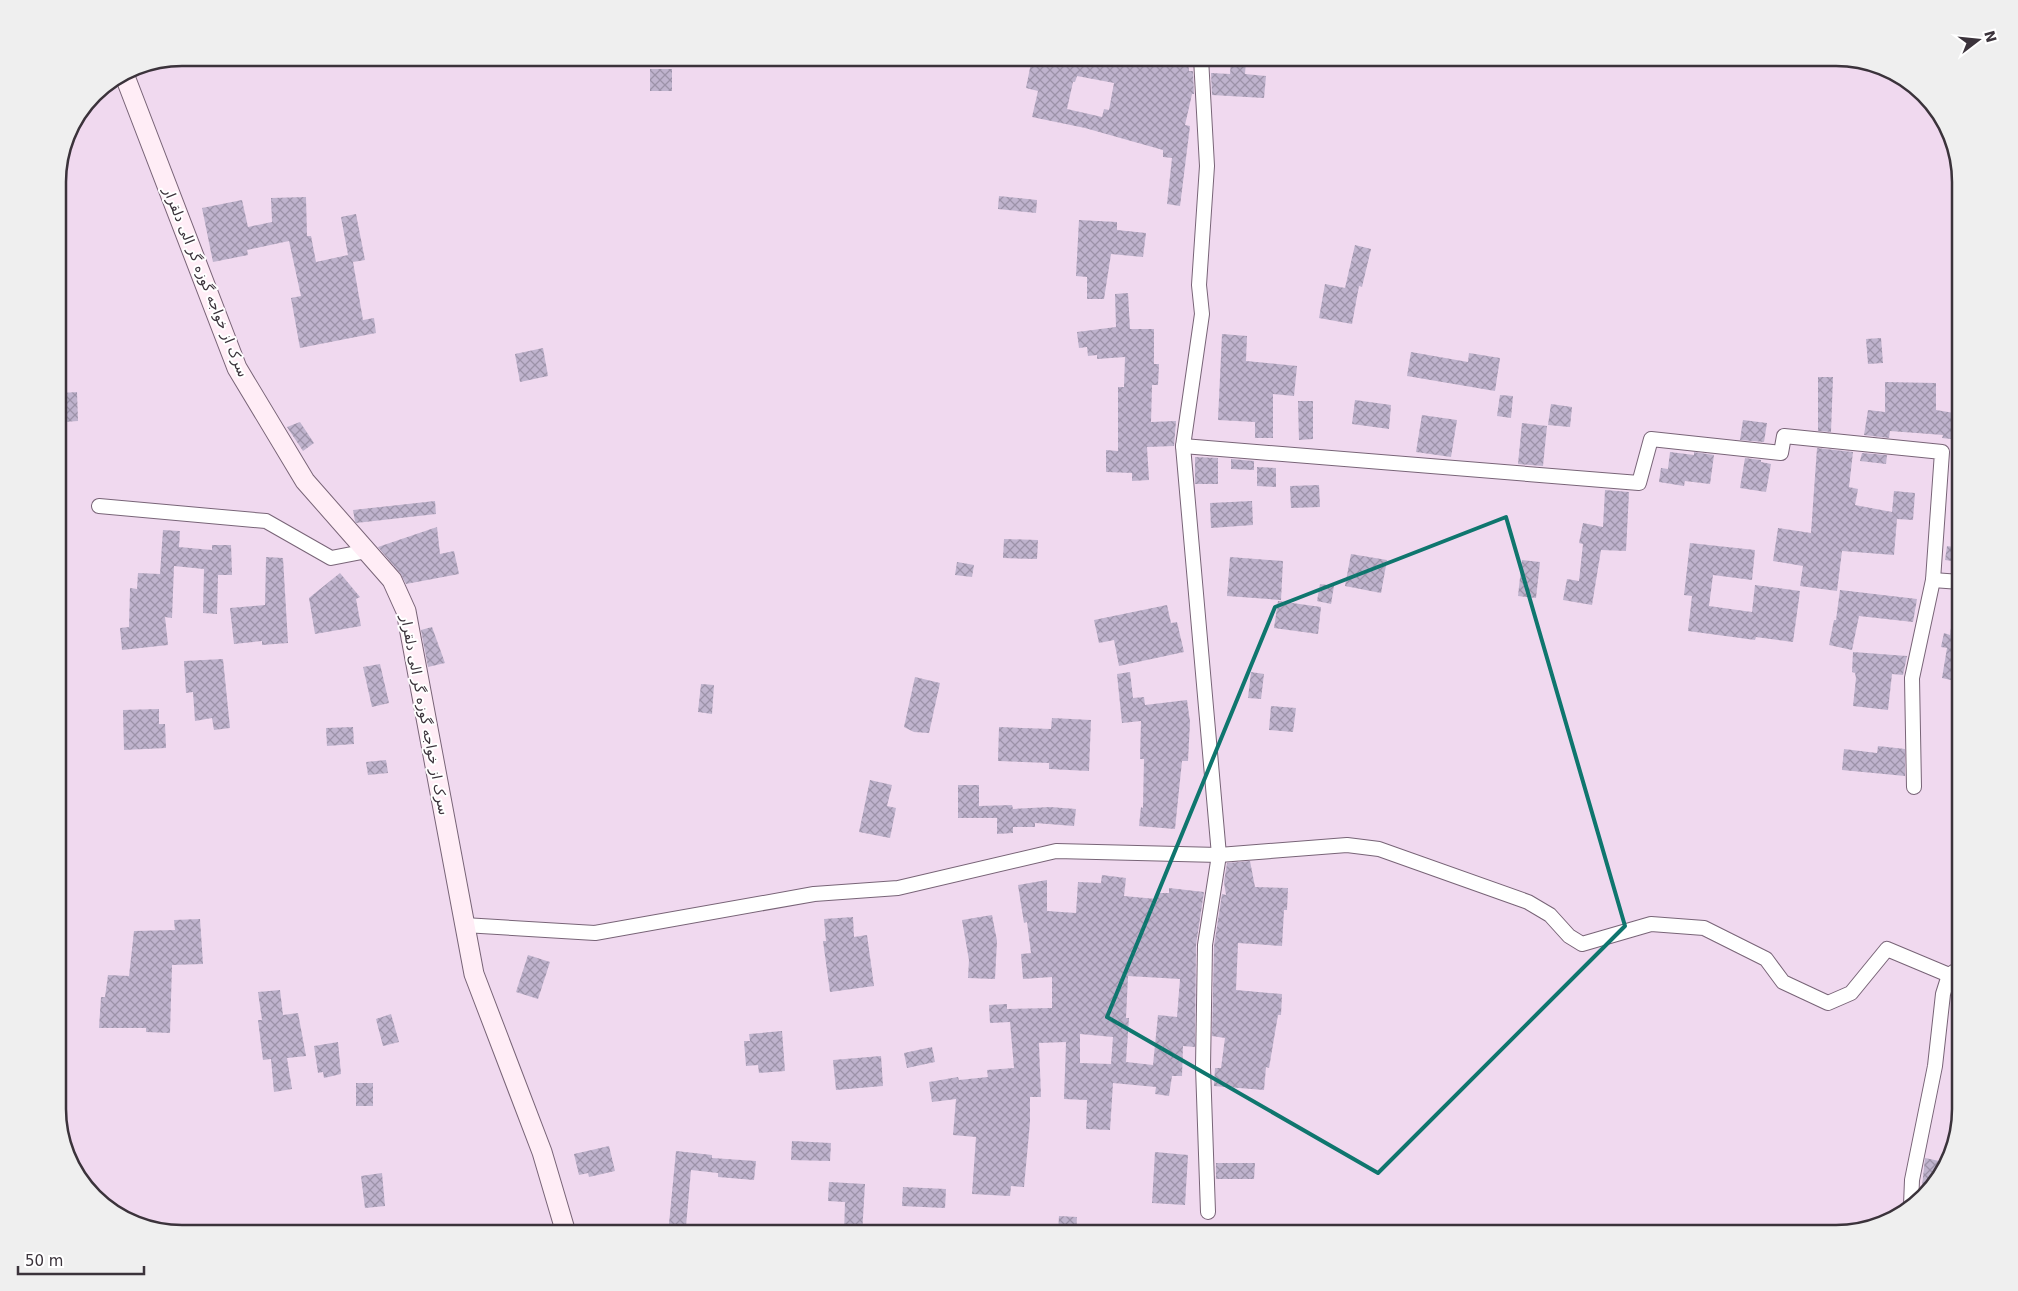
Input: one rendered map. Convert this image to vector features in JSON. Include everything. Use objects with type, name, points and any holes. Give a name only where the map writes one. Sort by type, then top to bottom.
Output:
[{"type":"street","points":[[1201,66],[1207,166],[1199,285],[1202,314],[1183,446],[1219,855],[1205,945],[1203,1067],[1208,1212]]},
{"type":"street","name":"سرک از خواجه گوزه گر الی دلقرار","points":[[127,81],[237,368],[305,481],[392,580],[406,611],[474,974],[542,1152],[563,1225]]},
{"type":"street","points":[[1183,446],[1639,483],[1651,439],[1782,453],[1784,436],[1942,452],[1933,580],[1912,678],[1914,788]]},
{"type":"street","points":[[98,506],[266,522],[331,558],[367,552]]},
{"type":"street","points":[[1933,580],[1952,581]]},
{"type":"street","points":[[464,924],[595,933],[814,894],[898,888],[1056,852],[1219,855],[1346,845],[1378,849],[1528,902],[1550,915],[1569,936],[1582,944],[1651,924],[1704,928],[1766,959],[1783,982],[1828,1003],[1851,993],[1888,948],[1952,970]]},
{"type":"street","points":[[1911,1197],[1912,1180],[1935,1066],[1943,994],[1952,977]]},
{"type":"highlighted area","points":[[1506,517],[1625,926],[1378,1173],[1107,1017],[1275,607]]},
{"type":"building","points":[[1030,66],[1189,66],[1189,71],[1193,71],[1194,94],[1192,94],[1185,125],[1190,126],[1180,206],[1167,204],[1172,158],[1163,157],[1163,150],[1085,128],[1032,117],[1038,91],[1026,88]],"holes":[[[1077,76],[1114,83],[1109,110],[1104,109],[1102,117],[1067,109],[1073,82],[1075,82]]]},
{"type":"building","points":[[1231,66],[1246,66],[1245,74],[1266,76],[1264,98],[1212,95],[1211,73],[1230,74]]},
{"type":"building","points":[[650,69],[672,69],[672,91],[650,91]]},
{"type":"building","points":[[999,196],[1037,200],[1036,213],[998,209]]},
{"type":"building","points":[[306,197],[307,236],[311,236],[316,262],[348,255],[341,217],[356,214],[365,260],[353,262],[363,320],[374,318],[376,333],[300,348],[291,298],[301,296],[289,241],[247,250],[248,255],[213,262],[202,208],[242,200],[248,227],[272,222],[271,198]]},
{"type":"building","points":[[1079,220],[1117,222],[1117,230],[1146,233],[1143,257],[1111,254],[1104,299],[1087,299],[1087,277],[1076,276]]},
{"type":"building","points":[[1355,245],[1371,249],[1362,287],[1359,286],[1352,324],[1319,318],[1325,284],[1345,288]]},
{"type":"building","points":[[1128,293],[1130,329],[1154,329],[1154,364],[1159,364],[1158,385],[1152,385],[1151,422],[1176,421],[1174,446],[1147,447],[1149,480],[1132,481],[1132,473],[1106,472],[1106,450],[1118,451],[1118,387],[1124,387],[1125,357],[1097,359],[1097,355],[1088,356],[1087,347],[1079,348],[1077,332],[1116,327],[1115,294]]},
{"type":"building","points":[[1222,334],[1247,336],[1246,361],[1297,366],[1294,396],[1273,394],[1273,438],[1255,438],[1255,422],[1218,420]]},
{"type":"building","points":[[1881,338],[1883,363],[1868,364],[1866,339]]},
{"type":"building","points":[[543,348],[548,376],[520,382],[515,354]]},
{"type":"building","points":[[1411,352],[1468,362],[1469,353],[1500,358],[1495,391],[1407,376]]},
{"type":"building","points":[[1818,377],[1833,377],[1831,432],[1818,431]]},
{"type":"building","points":[[1885,382],[1936,383],[1936,410],[1952,413],[1952,439],[1942,438],[1943,435],[1890,431],[1889,438],[1864,435],[1868,410],[1885,412]]},
{"type":"building","points":[[77,392],[78,421],[66,422],[66,393]]},
{"type":"building","points":[[1500,395],[1513,396],[1511,418],[1497,416]]},
{"type":"building","points":[[1355,400],[1391,405],[1389,429],[1352,424]]},
{"type":"building","points":[[1298,401],[1313,401],[1313,439],[1299,440]]},
{"type":"building","points":[[1551,404],[1572,407],[1570,427],[1548,425]]},
{"type":"building","points":[[1422,415],[1457,420],[1451,457],[1416,452]]},
{"type":"building","points":[[1743,420],[1767,423],[1764,442],[1740,440]]},
{"type":"building","points":[[300,422],[314,443],[303,451],[287,427]]},
{"type":"building","points":[[1522,423],[1547,426],[1543,466],[1518,464]]},
{"type":"building","points":[[1817,448],[1853,452],[1849,487],[1858,489],[1855,505],[1892,512],[1894,491],[1915,493],[1913,520],[1897,519],[1894,555],[1842,551],[1837,591],[1800,586],[1803,566],[1773,561],[1778,528],[1811,533]]},
{"type":"building","points":[[1670,452],[1694,455],[1694,452],[1714,455],[1710,484],[1685,481],[1684,486],[1659,482],[1661,468],[1668,469]]},
{"type":"building","points":[[1862,453],[1887,455],[1886,464],[1860,461]]},
{"type":"building","points":[[1195,457],[1218,458],[1218,484],[1195,484]]},
{"type":"building","points":[[1745,458],[1761,460],[1761,462],[1771,464],[1766,492],[1740,488]]},
{"type":"building","points":[[1231,459],[1254,461],[1254,470],[1231,469]]},
{"type":"building","points":[[1257,467],[1276,468],[1276,487],[1257,486]]},
{"type":"building","points":[[1319,485],[1320,507],[1291,508],[1290,486]]},
{"type":"building","points":[[1605,490],[1629,492],[1626,551],[1601,550],[1592,605],[1563,600],[1567,579],[1579,581],[1583,544],[1579,543],[1583,523],[1603,527]]},
{"type":"building","points":[[435,501],[436,514],[356,523],[353,510]]},
{"type":"building","points":[[1252,501],[1253,525],[1211,528],[1210,503]]},
{"type":"building","points":[[437,527],[440,554],[454,551],[459,574],[406,584],[400,573],[378,547]]},
{"type":"building","points":[[163,530],[180,531],[179,547],[212,550],[212,545],[231,545],[232,575],[218,575],[217,614],[203,613],[204,569],[174,566],[172,618],[165,617],[168,645],[122,650],[120,628],[129,627],[130,588],[137,589],[138,573],[160,574]]},
{"type":"building","points":[[1004,539],[1038,540],[1037,559],[1003,558]]},
{"type":"building","points":[[1690,543],[1755,550],[1752,580],[1713,575],[1709,606],[1752,612],[1755,585],[1800,591],[1793,642],[1756,637],[1755,640],[1688,631],[1692,596],[1684,595]]},
{"type":"building","points":[[1947,546],[1952,547],[1952,561],[1945,560]]},
{"type":"building","points":[[1351,554],[1387,560],[1381,593],[1345,586]]},
{"type":"building","points":[[266,557],[283,558],[288,643],[262,645],[262,641],[234,644],[230,608],[265,605]]},
{"type":"building","points":[[1230,557],[1283,561],[1281,600],[1227,596]]},
{"type":"building","points":[[1522,560],[1540,562],[1536,598],[1518,596]]},
{"type":"building","points":[[957,562],[974,565],[972,577],[955,575]]},
{"type":"building","points":[[340,573],[360,597],[356,599],[361,626],[315,634],[309,598]]},
{"type":"building","points":[[1320,584],[1334,586],[1331,604],[1317,601]]},
{"type":"building","points":[[1840,590],[1917,599],[1913,622],[1859,616],[1852,650],[1829,645],[1834,620],[1836,620]]},
{"type":"building","points":[[1278,601],[1321,607],[1318,634],[1274,628]]},
{"type":"building","points":[[1167,605],[1171,623],[1177,622],[1184,652],[1119,666],[1114,640],[1099,643],[1094,620]]},
{"type":"building","points":[[1952,621],[1952,680],[1942,678],[1947,648],[1941,647],[1944,633],[1950,635]]},
{"type":"building","points":[[432,627],[445,663],[428,667],[421,630]]},
{"type":"building","points":[[1853,652],[1907,656],[1903,675],[1892,674],[1888,710],[1853,706],[1856,678],[1855,673],[1852,672]]},
{"type":"building","points":[[223,659],[230,728],[214,730],[212,718],[195,721],[193,692],[186,693],[184,661]]},
{"type":"building","points":[[380,664],[389,703],[372,707],[363,667]]},
{"type":"building","points":[[1130,672],[1133,698],[1144,697],[1145,705],[1187,700],[1190,722],[1188,761],[1182,761],[1175,829],[1139,826],[1141,807],[1143,808],[1144,759],[1140,759],[1141,721],[1122,723],[1117,674]]},
{"type":"building","points":[[1251,672],[1264,674],[1261,699],[1248,698]]},
{"type":"building","points":[[915,677],[940,683],[929,733],[914,732],[904,727]]},
{"type":"building","points":[[701,684],[714,685],[712,714],[698,712]]},
{"type":"building","points":[[1271,706],[1296,708],[1293,732],[1269,730]]},
{"type":"building","points":[[159,709],[159,724],[165,724],[166,748],[124,750],[123,710]]},
{"type":"building","points":[[1052,718],[1091,720],[1089,771],[1049,769],[1049,763],[998,761],[999,727],[1051,729]]},
{"type":"building","points":[[353,727],[354,744],[327,746],[326,728]]},
{"type":"building","points":[[1878,746],[1905,749],[1905,776],[1842,770],[1844,749],[1877,753]]},
{"type":"building","points":[[386,760],[388,773],[368,775],[366,762]]},
{"type":"building","points":[[870,780],[892,785],[887,806],[896,808],[890,838],[859,832]]},
{"type":"building","points":[[958,785],[979,785],[979,806],[1012,805],[1013,809],[1050,807],[1076,809],[1074,826],[1035,823],[1035,827],[1013,827],[1013,833],[997,834],[997,818],[958,818]]},
{"type":"building","points":[[1250,861],[1255,887],[1288,888],[1287,910],[1284,910],[1282,946],[1238,943],[1236,990],[1282,994],[1281,1015],[1278,1015],[1269,1068],[1266,1067],[1264,1090],[1214,1086],[1215,1068],[1221,1068],[1225,1038],[1212,1036],[1214,946],[1222,894],[1226,895],[1224,882],[1227,863]]},
{"type":"building","points":[[1102,875],[1126,878],[1124,896],[1156,899],[1156,893],[1169,893],[1169,888],[1204,892],[1196,945],[1195,1047],[1183,1046],[1182,1076],[1172,1076],[1169,1096],[1155,1094],[1156,1087],[1113,1083],[1110,1130],[1086,1129],[1087,1100],[1064,1099],[1066,1042],[1039,1043],[1041,1097],[1030,1097],[1030,1122],[1024,1187],[1011,1186],[1010,1196],[972,1194],[976,1137],[953,1135],[956,1099],[932,1102],[929,1082],[958,1077],[959,1080],[988,1077],[987,1070],[1014,1068],[1010,1022],[990,1023],[989,1005],[1007,1004],[1007,1009],[1052,1008],[1052,977],[1023,979],[1021,954],[1031,953],[1027,922],[1024,923],[1018,885],[1047,880],[1047,911],[1076,913],[1078,882],[1101,883]],"holes":[[[1128,976],[1180,979],[1177,1017],[1158,1015],[1153,1065],[1126,1062],[1129,1018],[1126,1018]],[[1080,1034],[1113,1037],[1111,1064],[1080,1063]]]},
{"type":"building","points":[[992,915],[997,941],[995,979],[968,978],[969,960],[962,920]]},
{"type":"building","points":[[853,917],[854,937],[867,935],[874,986],[830,992],[823,941],[826,941],[824,919]]},
{"type":"building","points":[[200,919],[203,964],[172,965],[170,1033],[146,1032],[146,1028],[99,1028],[101,997],[105,997],[108,975],[129,976],[134,931],[175,930],[174,920]]},
{"type":"building","points":[[528,955],[550,962],[538,999],[516,992]]},
{"type":"building","points":[[280,990],[283,1015],[298,1013],[306,1056],[287,1058],[292,1089],[274,1092],[271,1059],[263,1060],[258,1020],[262,1020],[258,992]]},
{"type":"building","points":[[391,1014],[399,1042],[383,1046],[376,1019]]},
{"type":"building","points":[[782,1031],[785,1071],[759,1073],[758,1065],[746,1066],[744,1041],[750,1041],[749,1034]]},
{"type":"building","points":[[338,1042],[341,1074],[324,1078],[323,1072],[318,1073],[314,1046]]},
{"type":"building","points":[[932,1047],[935,1062],[907,1068],[904,1053]]},
{"type":"building","points":[[881,1056],[883,1086],[836,1090],[833,1060]]},
{"type":"building","points":[[356,1083],[373,1083],[373,1106],[356,1106]]},
{"type":"building","points":[[792,1141],[831,1143],[830,1161],[791,1160]]},
{"type":"building","points":[[609,1146],[615,1171],[589,1177],[588,1173],[579,1175],[574,1154]]},
{"type":"building","points":[[676,1151],[712,1155],[712,1158],[756,1161],[754,1180],[718,1177],[718,1173],[691,1170],[686,1225],[669,1224]]},
{"type":"building","points":[[1155,1152],[1188,1155],[1185,1205],[1152,1203]]},
{"type":"building","points":[[1925,1158],[1939,1161],[1932,1173],[1922,1186]]},
{"type":"building","points":[[1216,1163],[1255,1163],[1254,1179],[1216,1179]]},
{"type":"building","points":[[382,1173],[385,1206],[365,1208],[361,1176]]},
{"type":"building","points":[[829,1182],[865,1184],[863,1225],[844,1225],[845,1202],[828,1201]]},
{"type":"building","points":[[903,1187],[946,1189],[945,1208],[902,1206]]},
{"type":"building","points":[[1059,1216],[1077,1217],[1077,1225],[1058,1225]]}]
